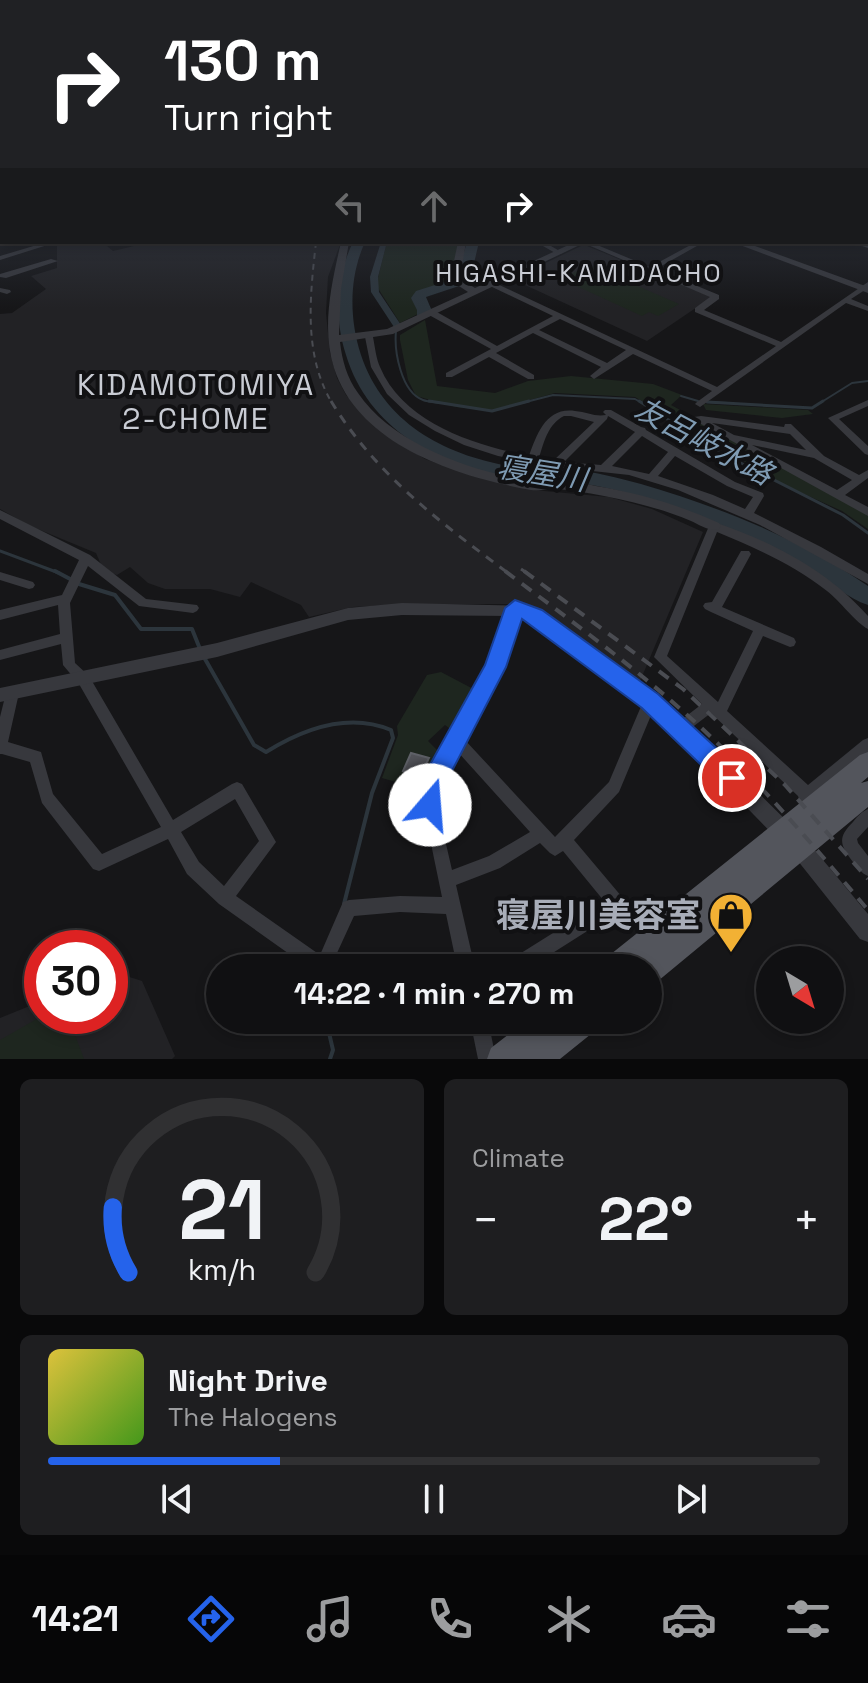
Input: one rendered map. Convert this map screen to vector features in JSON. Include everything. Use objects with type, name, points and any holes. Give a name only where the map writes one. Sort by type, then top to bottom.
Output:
[{"type":"main road","points":[[662,958],[793,841],[868,763]]},
{"type":"main road","points":[[636,954],[793,841],[868,792]]},
{"type":"main road","points":[[502,1059],[533,1034]]},
{"type":"main road","points":[[536,1059],[568,1034]]},
{"type":"street","points":[[3,276],[54,264],[54,244]]},
{"type":"street","points":[[345,244],[335,289],[336,339],[340,367],[353,396],[368,413],[433,457],[506,480],[641,500],[714,526],[797,565],[868,616]]},
{"type":"street","points":[[462,244],[455,280],[475,292]]},
{"type":"street","points":[[543,244],[559,253]]},
{"type":"street","points":[[336,339],[369,337],[397,328],[574,244]]},
{"type":"street","points":[[579,244],[651,269],[716,297],[698,310],[781,345]]},
{"type":"street","points":[[651,269],[697,244]]},
{"type":"street","points":[[742,244],[866,287]]},
{"type":"street","points":[[0,258],[29,245]]},
{"type":"street","points":[[493,284],[718,391]]},
{"type":"street","points":[[700,404],[866,287]]},
{"type":"street","points":[[846,300],[868,309]]},
{"type":"street","points":[[432,313],[531,377]]},
{"type":"street","points":[[449,375],[559,316]]},
{"type":"street","points":[[532,330],[608,367]]},
{"type":"street","points":[[369,337],[370,357],[398,402],[442,431],[491,452],[652,477],[800,538],[868,580]]},
{"type":"street","points":[[594,376],[631,351]]},
{"type":"street","points":[[868,403],[833,418],[863,441],[868,452]]},
{"type":"street","points":[[533,460],[546,422],[557,414],[576,411],[607,413],[642,430],[731,484],[759,496],[747,515]]},
{"type":"street","points":[[556,464],[607,413]]},
{"type":"street","points":[[816,455],[789,427],[697,419],[868,512]]},
{"type":"street","points":[[604,468],[642,430]]},
{"type":"street","points":[[727,437],[816,455],[864,476]]},
{"type":"street","points":[[652,477],[675,450]]},
{"type":"street","points":[[794,472],[816,455]]},
{"type":"street","points":[[839,494],[864,476]]},
{"type":"street","points":[[0,514],[86,558],[143,603],[193,608]]},
{"type":"street","points":[[714,526],[660,657],[807,794]]},
{"type":"street","points":[[745,554],[712,607],[790,642]]},
{"type":"street","points":[[86,558],[65,599],[69,665],[84,680],[193,868],[225,898],[305,954]]},
{"type":"street","points":[[2,578],[29,585]]},
{"type":"street","points":[[0,615],[65,599]]},
{"type":"street","points":[[852,604],[868,624]]},
{"type":"street","points":[[462,954],[430,805],[430,789],[495,667],[515,608]]},
{"type":"street","points":[[225,898],[268,842],[237,789],[171,830],[99,863],[47,798],[36,757],[1,747],[6,694],[202,654],[348,614],[402,609],[515,608],[535,616],[650,701],[681,728],[793,841],[868,931]]},
{"type":"street","points":[[681,728],[716,708],[760,629]]},
{"type":"street","points":[[0,655],[66,638]]},
{"type":"street","points":[[457,741],[555,848],[614,787],[650,701]]},
{"type":"street","points":[[793,841],[807,794],[868,744]]},
{"type":"street","points":[[868,816],[849,837],[851,847],[868,868]]},
{"type":"street","points":[[446,881],[494,862],[542,834]]},
{"type":"street","points":[[535,954],[616,903],[564,840]]},
{"type":"street","points":[[329,954],[349,908],[400,904],[452,906]]},
{"type":"street","points":[[483,1034],[487,1059]]},
{"type":"shaded area","points":[[57,244],[104,244],[113,251],[143,244],[340,244],[328,277],[326,313],[330,353],[346,395],[377,428],[425,459],[476,477],[544,491],[609,497],[652,509],[703,532],[638,686],[543,616],[521,604],[353,607],[309,617],[301,605],[251,582],[240,597],[210,589],[165,589],[148,583],[130,567],[117,575],[109,573],[102,567],[96,553],[28,525],[0,509],[0,314],[12,313],[46,289],[31,276],[57,268]]},
{"type":"shaded area","points":[[386,244],[459,244],[453,283],[420,294],[417,298],[424,311],[400,323],[376,285]]},
{"type":"shaded area","points":[[581,246],[712,297],[647,341],[512,279]]},
{"type":"shaded area","points":[[589,265],[679,304],[658,316],[649,312],[642,316],[561,279]]},
{"type":"shaded area","points":[[425,320],[437,386],[495,393],[528,381],[571,376],[653,384],[682,395],[671,405],[868,513],[868,529],[842,511],[784,485],[635,397],[555,393],[490,411],[456,407],[416,396],[408,380],[400,335]]},
{"type":"shaded area","points":[[703,404],[808,410],[813,414],[782,418],[706,410]]},
{"type":"shaded area","points":[[441,672],[479,692],[457,734],[445,725],[428,741],[443,756],[426,791],[382,778],[398,735],[397,726],[427,675]]},
{"type":"shaded area","points":[[128,976],[142,981],[175,1056],[172,1059],[0,1059],[0,1018],[24,1008],[24,1034],[128,1034]]},
{"type":"shaded area","points":[[24,1026],[24,1034],[75,1034],[84,1059],[0,1059],[0,1040]]},
{"type":"building","points":[[411,753],[429,758],[420,776],[403,771]]},
{"type":"waterway","name":"寝屋川","points":[[358,244],[347,278],[346,318],[350,343],[361,375],[377,404],[407,432],[449,454],[495,469],[516,474],[572,476],[608,482],[721,518],[795,551],[868,597]]},
{"type":"waterway","points":[[383,244],[374,277],[375,292],[397,325]]},
{"type":"waterway","points":[[464,276],[472,244]]},
{"type":"waterway","points":[[422,314],[425,311],[418,298],[421,294],[454,283]]},
{"type":"waterway","name":"友呂岐水路","points":[[396,331],[400,370],[409,389],[423,400],[442,403]]},
{"type":"waterway","points":[[820,403],[852,383],[868,381]]},
{"type":"waterway","name":"友呂岐水路","points":[[522,403],[553,395],[635,399],[642,403]]},
{"type":"waterway","points":[[681,396],[698,401]]},
{"type":"waterway","name":"友呂岐水路","points":[[429,401],[492,411],[529,401]]},
{"type":"waterway","name":"友呂岐水路","points":[[639,401],[719,452],[843,515],[868,533]]},
{"type":"waterway","points":[[728,403],[707,402],[812,408],[823,401]]},
{"type":"waterway","points":[[0,551],[58,573]]},
{"type":"waterway","points":[[58,573],[72,580]]},
{"type":"waterway","points":[[79,584],[115,595],[141,629],[192,629],[200,649]]},
{"type":"waterway","points":[[205,659],[254,745],[266,752],[310,730],[342,723],[375,725],[391,730],[393,738],[372,793],[344,904]]},
{"type":"waterway","points":[[329,1034],[333,1050],[330,1059]]},
{"type":"railway","points":[[316,244],[311,304],[313,345],[316,365],[331,401]]},
{"type":"railway","points":[[331,401],[368,452],[411,496],[508,573]]},
{"type":"railway","points":[[505,571],[626,663],[695,722],[763,790],[868,910]]},
{"type":"railway","points":[[524,571],[683,689],[785,785],[868,879]]},
{"type":"place","name":"寝屋川美容室","points":[[731,954]]},
{"type":"district","name":"HIGASHI-KAMIDACHO","points":[[579,273]]},
{"type":"district","name":"KIDAMOTOMIYA 2-CHOME","points":[[196,401]]},
{"type":"route","points":[[430,805],[430,789],[495,667],[515,608],[528,610],[650,701],[732,778]]}]
